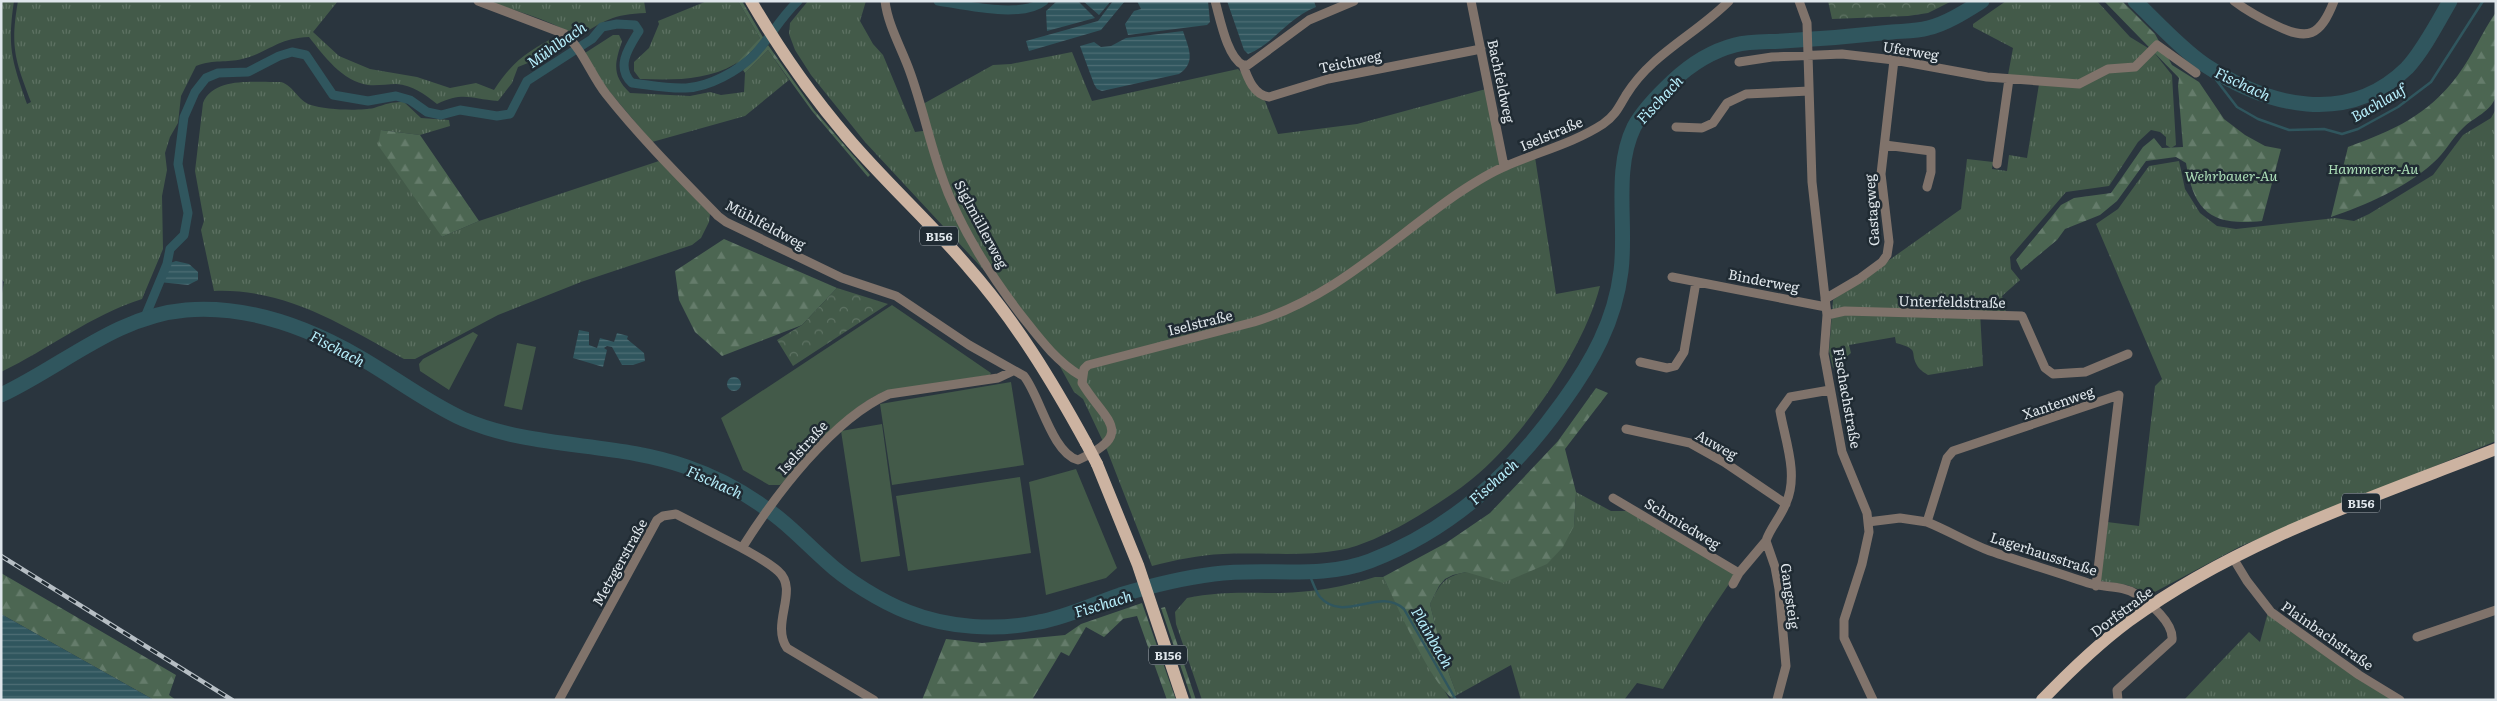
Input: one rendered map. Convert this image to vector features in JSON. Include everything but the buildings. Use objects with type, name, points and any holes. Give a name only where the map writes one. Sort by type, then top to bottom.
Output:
[{"type":"main road","name":"B156","points":[[751,1],[798,74],[847,138],[969,267],[1008,316],[1055,388],[1097,464],[1138,565],[1184,700]]},
{"type":"main road","name":"B156","points":[[2230,559],[2299,527],[2496,449]]},
{"type":"main road","name":"Dorfstraße","points":[[2042,700],[2108,638],[2151,606],[2230,559]]},
{"type":"street","name":"Mühlfeldweg","points":[[478,1],[556,29],[574,41],[606,93],[644,139],[722,219],[842,278],[896,296],[950,333],[1012,371]]},
{"type":"street","name":"Siglmüllerweg","points":[[885,1],[886,12],[911,74],[941,174],[960,219],[990,273],[1038,337],[1058,361],[1081,376]]},
{"type":"street","name":"Teichweg","points":[[1215,1],[1232,53],[1235,59],[1243,66],[1257,92],[1262,96],[1269,97],[1328,79],[1481,49]]},
{"type":"street","points":[[1243,66],[1248,65],[1309,20],[1354,1]]},
{"type":"street","name":"Bachfeldweg","points":[[1471,1],[1504,166]]},
{"type":"street","name":"Iselstraße","points":[[1081,376],[1088,365],[1254,322],[1298,305],[1373,259],[1458,194],[1504,166],[1575,138],[1613,118],[1626,95],[1651,64],[1699,28],[1729,1]]},
{"type":"street","name":"Fischachstraße","points":[[1799,1],[1807,27],[1812,182],[1826,307],[1824,354],[1842,452],[1868,522],[1868,541],[1844,620],[1844,638],[1873,700]]},
{"type":"street","points":[[2234,1],[2250,12],[2284,29],[2304,35],[2313,32],[2320,25],[2328,15],[2334,1]]},
{"type":"street","name":"Uferweg","points":[[1808,56],[1842,54],[1894,60],[2009,79],[2079,84],[2108,69],[2135,67],[2158,45],[2196,72]]},
{"type":"street","points":[[1739,62],[1772,57],[1808,56]]},
{"type":"street","name":"Gastagweg","points":[[1826,307],[1882,262],[1887,255],[1889,242],[1881,174],[1894,60]]},
{"type":"street","points":[[1997,164],[2009,79]]},
{"type":"street","points":[[1676,127],[1702,128],[1713,123],[1727,103],[1746,94],[1809,91]]},
{"type":"street","points":[[1885,145],[1931,151],[1931,172],[1927,188]]},
{"type":"street","name":"Binderweg","points":[[1672,276],[1826,307]]},
{"type":"street","points":[[1640,362],[1667,368],[1675,366],[1684,352],[1696,282]]},
{"type":"street","name":"Unterfeldstraße","points":[[1826,307],[1845,311],[2022,316],[2046,368],[2053,374],[2085,372],[2128,354]]},
{"type":"street","name":"Iselstraße","points":[[742,548],[780,493],[839,426],[874,400],[889,394],[998,378],[1012,371]]},
{"type":"street","points":[[1012,371],[1024,376],[1030,384],[1038,404],[1064,450],[1071,458],[1078,460],[1105,445],[1111,432],[1111,424],[1107,416],[1085,389],[1081,376]]},
{"type":"street","points":[[1733,584],[1739,573],[1766,541],[1786,504],[1792,488],[1791,467],[1780,411],[1790,397],[1830,390]]},
{"type":"street","name":"Xantenweg","points":[[1927,522],[1947,458],[1953,451],[2119,395],[2096,586]]},
{"type":"street","name":"Auweg","points":[[1626,429],[1690,443],[1724,462],[1786,504]]},
{"type":"street","name":"Schmiedweg","points":[[1613,498],[1739,573]]},
{"type":"street","name":"Metzgerstraße","points":[[559,700],[657,520],[663,516],[676,514],[742,548],[778,570],[783,576],[787,591],[780,634],[787,648],[874,700]]},
{"type":"street","points":[[1868,522],[1900,518],[1927,522]]},
{"type":"street","name":"Lagerhausstraße","points":[[1927,522],[1990,550],[2096,586],[2136,593],[2151,606],[2171,629],[2172,640],[2117,690],[2118,700]]},
{"type":"street","name":"Gangsteig","points":[[1766,541],[1775,567],[1779,589],[1786,666],[1777,700]]},
{"type":"street","name":"Plainbachstraße","points":[[2230,559],[2271,612],[2359,675],[2400,700]]},
{"type":"street","points":[[2417,637],[2496,610]]},
{"type":"green space","points":[[1,1],[14,1],[11,31],[12,54],[27,104],[31,102],[21,75],[14,42],[18,1],[338,1],[313,32],[339,56],[370,69],[417,77],[450,88],[476,83],[494,90],[515,63],[531,51],[560,34],[570,41],[565,48],[518,67],[512,83],[498,101],[461,97],[437,104],[408,86],[359,83],[334,67],[309,37],[289,40],[242,59],[196,66],[181,96],[178,123],[170,137],[165,153],[167,170],[162,196],[163,249],[142,299],[105,314],[1,372],[1,299],[4,282],[1,278]]},
{"type":"green space","points":[[487,1],[644,1],[646,13],[617,17],[594,27],[576,38],[547,22]]},
{"type":"green space","points":[[707,1],[738,1],[760,38],[749,52],[735,64],[712,74],[676,79],[640,79],[634,71],[634,62],[649,48],[659,24],[658,21]]},
{"type":"green space","points":[[738,1],[742,1],[764,39],[738,65],[736,64],[760,38]]},
{"type":"green space","points":[[808,1],[866,1],[860,21],[873,44],[883,55],[915,132],[930,130],[923,104],[993,65],[1011,64],[1072,52],[1092,101],[1238,69],[1246,77],[1254,93],[1265,101],[1278,134],[1357,124],[1486,89],[1502,171],[1535,157],[1556,294],[1600,286],[1592,311],[1566,364],[1549,391],[1511,441],[1472,479],[1448,497],[1406,523],[1365,543],[1340,550],[1311,553],[1214,555],[1187,558],[1152,566],[1107,450],[1083,399],[1074,392],[1052,352],[1008,296],[865,142],[811,75],[795,50],[789,34],[790,23]]},
{"type":"green space","points":[[1828,1],[1952,1],[1928,13],[1908,16],[1832,19]]},
{"type":"green space","points":[[2006,1],[2097,1],[2130,37],[2153,51],[2172,75],[2176,145],[2171,148],[2166,145],[2166,137],[2160,132],[2151,130],[2138,142],[2109,186],[2066,192],[2010,257],[2011,269],[2020,280],[2002,296],[2006,312],[1980,312],[1983,366],[1928,375],[1918,367],[1912,350],[1896,343],[1895,337],[1849,345],[1851,353],[1833,368],[1829,351],[1833,300],[1961,209],[1967,159],[1993,162],[1992,169],[2007,171],[2009,155],[2027,158],[2040,78],[2008,75],[2013,48],[1973,27],[1973,24]]},
{"type":"green space","name":"Wehrbauer-Au","points":[[2104,1],[2122,1],[2155,34],[2172,65],[2199,82],[2224,119],[2245,135],[2265,146],[2281,149],[2262,221],[2230,221],[2208,213],[2200,205],[2194,194],[2186,163],[2176,157],[2146,161],[2117,201],[2100,215],[2065,229],[2057,240],[2021,270],[2016,260],[2061,205],[2074,198],[2111,193],[2143,147],[2154,138],[2162,148],[2183,147],[2179,78]]},
{"type":"green space","name":"Hammerer-Au","points":[[2496,12],[2496,96],[2494,102],[2482,114],[2467,124],[2437,159],[2423,172],[2398,188],[2331,217],[2348,147],[2395,128],[2434,101],[2458,75]]},
{"type":"green space","points":[[613,35],[619,35],[622,41],[616,62],[617,74],[630,93],[690,96],[710,92],[721,95],[744,92],[745,73],[768,50],[789,80],[745,116],[652,142],[604,85],[585,53]]},
{"type":"green space","points":[[768,45],[814,110],[870,175],[868,177],[812,111],[768,50],[745,73],[743,70]]},
{"type":"green space","points":[[248,82],[281,82],[307,103],[317,107],[360,110],[404,102],[421,118],[449,120],[450,126],[420,135],[381,130],[442,237],[479,221],[662,160],[706,206],[710,214],[709,222],[701,238],[692,245],[581,282],[498,315],[415,359],[404,359],[336,322],[290,302],[240,292],[214,291],[201,230],[204,221],[195,171],[203,103],[208,94],[216,88],[226,85]]},
{"type":"green space","points":[[2496,109],[2496,441],[2241,546],[2151,594],[2127,585],[2100,581],[2107,522],[2139,526],[2155,386],[2162,379],[2096,224],[2118,209],[2149,166],[2179,161],[2185,189],[2200,213],[2217,226],[2236,229],[2335,218],[2354,221],[2433,175],[2463,135],[2491,118]]},
{"type":"green space","points":[[381,130],[420,135],[479,221],[442,237],[378,145]]},
{"type":"green space","points":[[724,239],[837,288],[802,325],[722,356],[695,332],[679,300],[675,271]]},
{"type":"green space","points":[[837,288],[888,304],[793,366],[777,340],[802,325]]},
{"type":"green space","points":[[892,305],[991,373],[990,375],[883,392],[853,411],[780,485],[769,485],[743,470],[721,418]]},
{"type":"green space","points":[[473,332],[478,335],[449,390],[420,371],[419,364],[423,359]]},
{"type":"green space","points":[[517,343],[536,347],[522,410],[504,406]]},
{"type":"green space","points":[[1011,382],[1024,465],[892,485],[880,404]]},
{"type":"green space","points":[[1596,388],[1608,393],[1565,449],[1576,492],[1574,526],[1563,547],[1547,564],[1503,583],[1466,572],[1453,575],[1445,579],[1439,586],[1430,604],[1444,660],[1457,695],[1452,698],[1443,689],[1424,660],[1383,577],[1446,543],[1490,513],[1558,441]]},
{"type":"green space","points":[[882,424],[900,556],[861,562],[841,431]]},
{"type":"green space","points":[[1076,469],[1117,568],[1106,578],[1046,595],[1029,482]]},
{"type":"green space","points":[[1020,477],[1031,553],[908,571],[896,496]]},
{"type":"green space","points":[[1576,492],[1611,511],[1631,511],[1735,575],[1706,618],[1663,689],[1637,683],[1624,700],[1521,700],[1511,665],[1457,695],[1444,660],[1430,604],[1436,592],[1452,576],[1466,572],[1574,526]]},
{"type":"green space","points":[[1,573],[176,675],[169,695],[176,700],[154,700],[1,614]]},
{"type":"green space","points":[[1375,577],[1383,577],[1415,641],[1450,700],[1202,700],[1176,624],[1175,612],[1187,598],[1222,593],[1304,591],[1340,586]]},
{"type":"green space","points":[[1142,603],[1176,700],[1167,700],[1137,616],[1123,619],[1104,637],[1086,627],[1069,656],[1061,652],[1032,700],[922,700],[946,639],[982,643],[1065,635],[1081,624]]},
{"type":"green space","points":[[1165,607],[1196,700],[1192,700],[1161,608]]},
{"type":"green space","points":[[2268,612],[2392,700],[2184,700],[2249,632],[2260,642]]},
{"type":"water","points":[[1057,1],[1078,1],[1095,18],[1047,31],[1046,11]]},
{"type":"water","points":[[1083,1],[1111,1],[1099,15]]},
{"type":"water","points":[[1113,1],[1125,1],[1101,30],[1029,51],[1026,41],[1098,21]]},
{"type":"water","points":[[1137,1],[1208,1],[1210,22],[1207,25],[1128,35],[1125,24],[1134,11],[1141,9]]},
{"type":"water","points":[[1227,1],[1314,1],[1316,7],[1296,18],[1257,50],[1248,54],[1244,50]]},
{"type":"water","points":[[1183,31],[1190,54],[1188,64],[1179,74],[1102,91],[1097,89],[1094,84],[1080,46],[1094,42],[1101,47],[1111,46],[1126,38]]},
{"type":"water","points":[[176,261],[189,264],[198,272],[198,280],[188,285],[159,282],[167,264]]},
{"type":"water","points":[[579,330],[589,332],[589,345],[597,348],[600,338],[614,342],[617,333],[628,336],[627,339],[644,353],[645,361],[633,365],[622,365],[612,347],[607,346],[604,348],[607,350],[603,367],[573,358]]},
{"type":"water","points":[[731,377],[737,377],[741,384],[737,391],[731,391],[727,387],[727,381]]},
{"type":"water","points":[[1,614],[154,700],[1,700]]},
{"type":"waterway","name":"Mühlbach","points":[[145,317],[167,264],[170,249],[184,235],[188,213],[178,164],[184,117],[195,92],[206,78],[218,73],[248,72],[279,56],[292,52],[306,55],[333,95],[368,101],[396,96],[410,100],[427,112],[441,115],[460,110],[497,116],[510,114],[527,81],[592,39],[602,27],[617,24],[635,25],[639,31],[628,50],[624,64],[627,77],[632,83],[673,88],[695,87],[723,77],[747,61],[798,1]]},
{"type":"waterway","name":"Mühlbach","points":[[938,1],[978,8],[1008,10],[1022,9],[1044,1]]},
{"type":"waterway","name":"Fischach","points":[[1,395],[90,344],[136,322],[160,314],[186,310],[209,309],[231,311],[276,320],[319,336],[359,357],[449,412],[490,429],[546,441],[632,453],[660,459],[713,477],[737,489],[770,512],[793,530],[834,568],[865,590],[898,608],[939,622],[990,627],[1023,625],[1060,617],[1131,592],[1190,578],[1234,572],[1312,572],[1351,567],[1400,548],[1428,533],[1478,496],[1523,452],[1574,387],[1601,340],[1608,324],[1618,289],[1622,253],[1622,179],[1628,144],[1634,127],[1642,114],[1673,81],[1702,59],[1735,45],[1924,29],[1949,20],[1982,1]]},
{"type":"waterway","name":"Fischach","points":[[2135,1],[2178,43],[2205,65],[2254,91],[2280,100],[2307,104],[2333,104],[2359,98],[2384,86],[2413,61],[2450,1]]},
{"type":"waterway","name":"Bachlauf","points":[[2204,64],[2237,107],[2258,119],[2289,130],[2324,129],[2342,134],[2358,129],[2398,107],[2431,82],[2483,1]]},
{"type":"waterway","name":"Plainbach","points":[[1308,572],[1318,594],[1329,604],[1351,607],[1384,601],[1394,603],[1404,609],[1456,700]]},
{"type":"railway","points":[[1,556],[232,700]]}]
